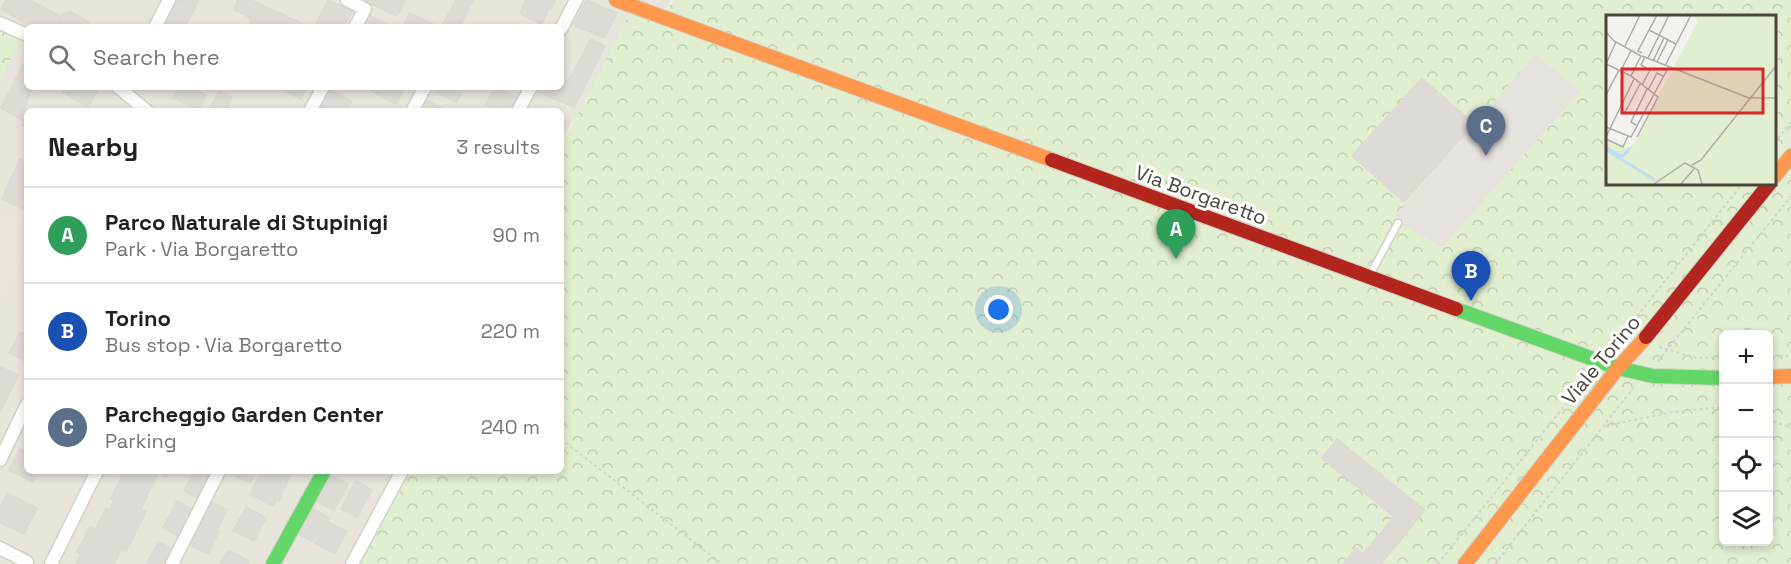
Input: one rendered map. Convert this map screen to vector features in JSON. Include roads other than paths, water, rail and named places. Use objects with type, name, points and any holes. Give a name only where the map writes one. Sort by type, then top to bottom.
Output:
[{"type":"street","points":[[157,24],[169,0]]},
{"type":"street","points":[[347,0],[365,9],[357,24]]},
{"type":"street","points":[[564,24],[576,0]]},
{"type":"street","name":"Via Borgaretto","points":[[616,0],[1600,362],[1646,375],[1719,378]]},
{"type":"street","points":[[0,23],[24,34]]},
{"type":"street","points":[[123,90],[144,108]]},
{"type":"street","points":[[312,108],[321,90]]},
{"type":"street","points":[[414,108],[423,90]]},
{"type":"street","points":[[520,108],[525,90]]},
{"type":"street","points":[[1776,175],[1791,156]]},
{"type":"street","name":"Viale Torino","points":[[1465,564],[1618,368],[1642,343],[1769,184]]},
{"type":"street","points":[[1773,377],[1791,376]]},
{"type":"street","points":[[0,460],[24,410]]},
{"type":"street","points":[[51,564],[96,474]]},
{"type":"street","points":[[172,564],[217,474]]},
{"type":"street","points":[[273,564],[322,474]]},
{"type":"street","points":[[352,564],[400,474]]},
{"type":"street","points":[[0,549],[25,563]]},
{"type":"street","points":[[0,549],[12,564]]},
{"type":"lane","points":[[1369,277],[1398,223]]},
{"type":"place","name":"Parcheggio Garden Center","points":[[1486,156]]},
{"type":"place","name":"Parco Naturale di Stupinigi","points":[[1176,259]]},
{"type":"place","name":"Torino","points":[[1471,301]]}]
